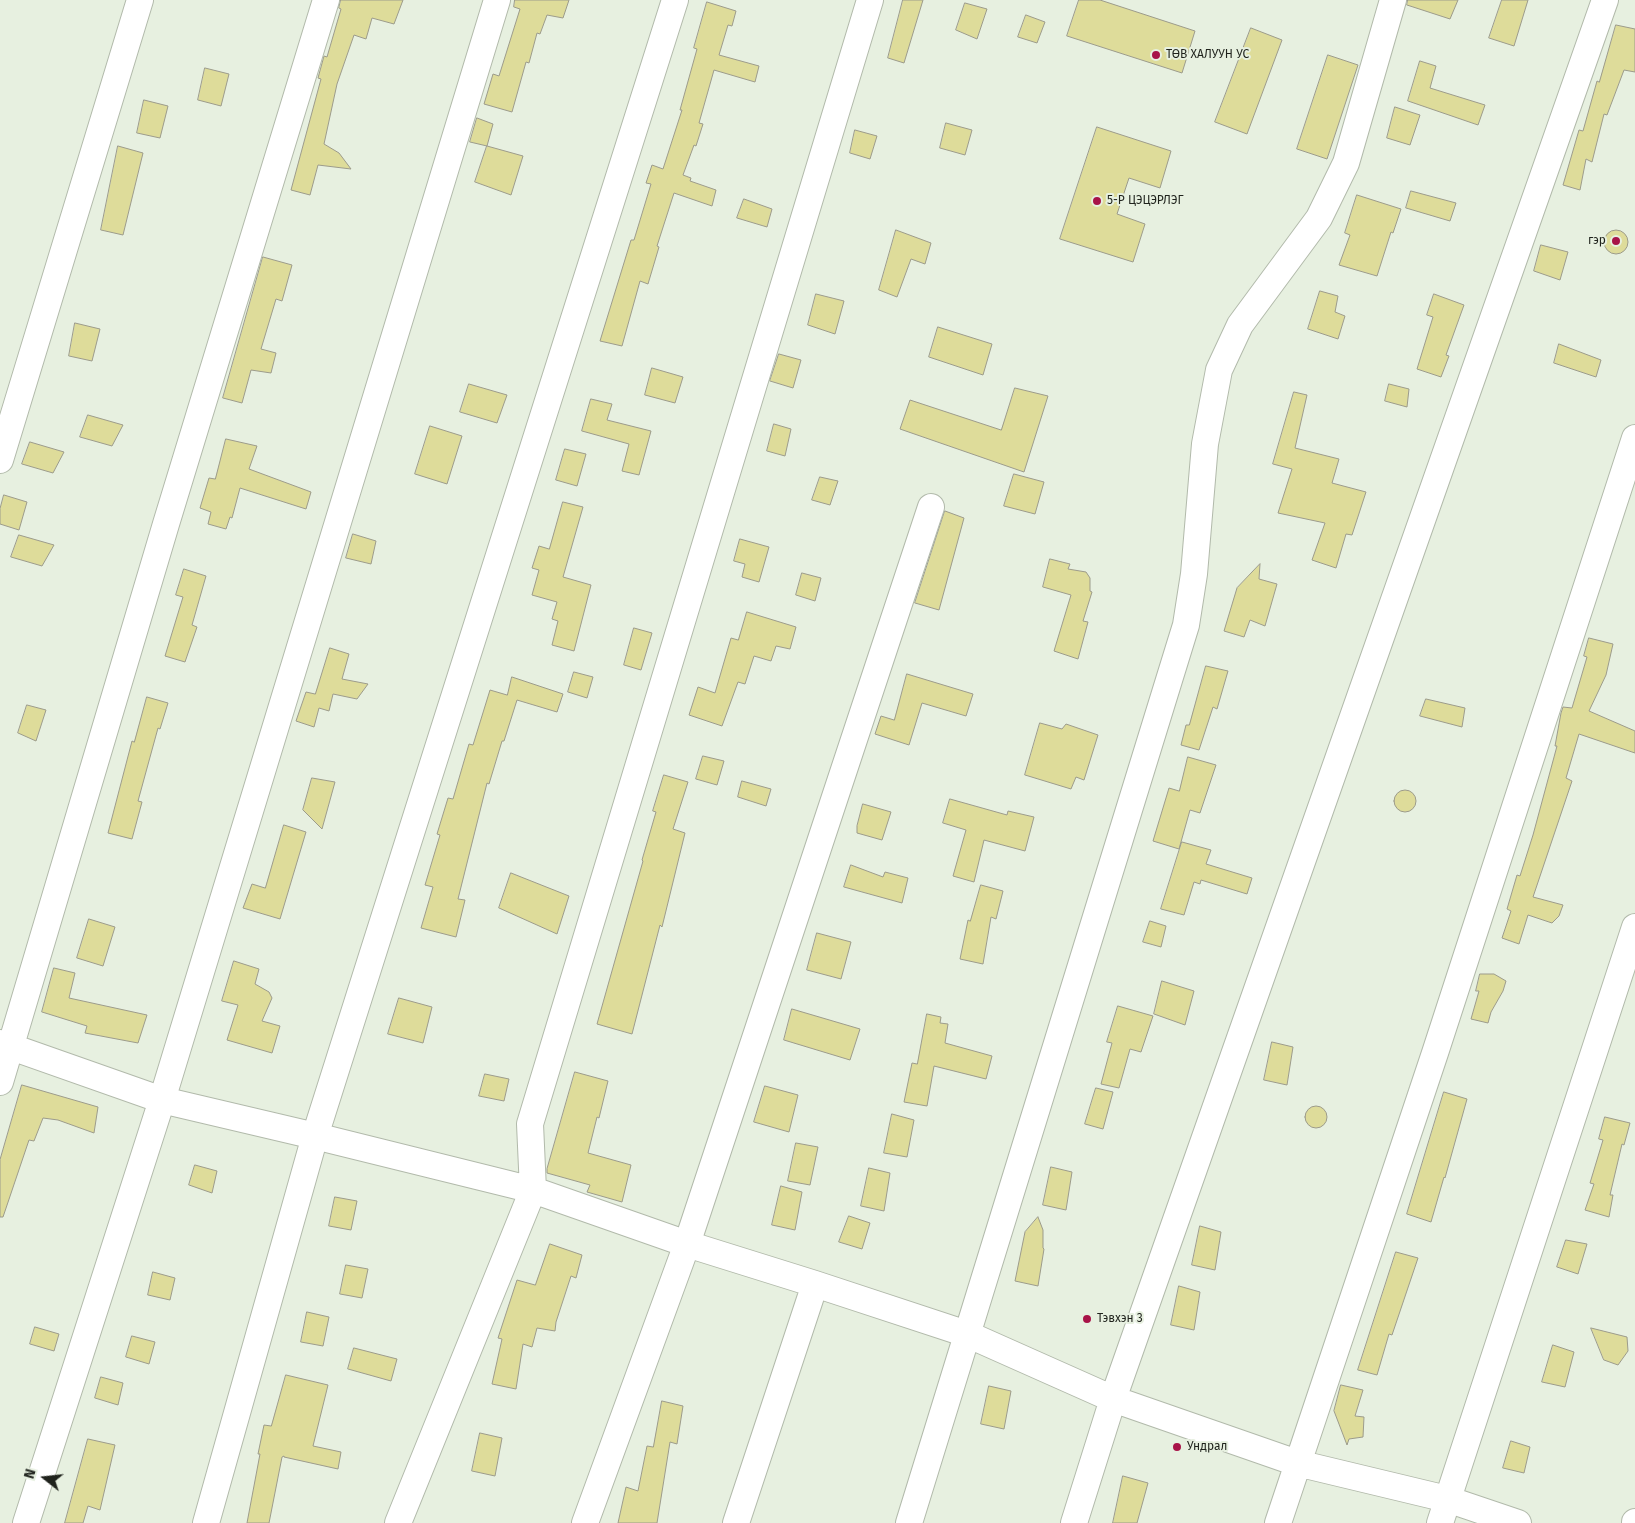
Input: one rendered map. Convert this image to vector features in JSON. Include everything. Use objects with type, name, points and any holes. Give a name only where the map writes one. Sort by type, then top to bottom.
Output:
[{"type":"street","points":[[0,460],[140,0]]},
{"type":"street","points":[[0,1082],[6,1045],[326,0]]},
{"type":"street","points":[[26,1523],[162,1100],[497,0]]},
{"type":"street","points":[[206,1523],[315,1136],[675,0]]},
{"type":"street","points":[[398,1523],[533,1190],[530,1124],[870,0]]},
{"type":"street","points":[[909,1523],[1186,625],[1194,574],[1205,444],[1219,370],[1240,325],[1320,218],[1346,163],[1392,0]]},
{"type":"street","points":[[1074,1523],[1113,1399],[1606,0]]},
{"type":"street","points":[[1278,1523],[1435,1053],[1635,438]]},
{"type":"street","points":[[585,1523],[687,1244],[931,506]]},
{"type":"street","points":[[1444,1511],[1635,927]]},
{"type":"street","points":[[6,1045],[162,1100],[533,1190],[687,1244],[967,1334],[1113,1399],[1298,1463],[1444,1511],[1518,1523]]},
{"type":"street","points":[[736,1523],[815,1284]]},
{"type":"building","points":[[341,0],[403,0],[394,24],[372,18],[366,39],[354,35],[337,84],[324,144],[339,153],[351,169],[318,165],[310,195],[291,190],[321,79],[318,78],[324,56],[327,57],[341,9],[339,8]]},
{"type":"building","points":[[515,0],[569,0],[563,18],[547,15],[540,34],[537,33],[529,63],[526,62],[512,112],[484,104],[493,74],[499,76],[520,9],[514,7]]},
{"type":"building","points":[[903,0],[923,0],[904,63],[888,58]]},
{"type":"building","name":"ТӨВ ХАЛУУН УС","points":[[1079,0],[1100,0],[1195,31],[1182,73],[1067,36]]},
{"type":"building","points":[[1408,0],[1458,0],[1450,19],[1407,5]]},
{"type":"building","points":[[1502,0],[1528,0],[1514,46],[1489,38]]},
{"type":"building","points":[[707,2],[736,11],[732,26],[728,25],[719,55],[759,66],[755,82],[714,70],[699,123],[703,124],[696,146],[694,145],[683,175],[691,178],[690,181],[716,190],[712,206],[674,193],[657,246],[659,247],[648,284],[640,281],[622,346],[600,341],[631,240],[634,240],[651,184],[646,183],[652,165],[663,169],[682,110],[680,110],[697,49],[694,48]]},
{"type":"building","points":[[965,3],[987,9],[977,39],[956,30]]},
{"type":"building","points":[[1026,15],[1045,22],[1037,43],[1018,37]]},
{"type":"building","points":[[1616,25],[1635,29],[1635,72],[1624,70],[1607,115],[1604,114],[1592,162],[1586,159],[1580,190],[1563,185],[1579,130],[1583,131]]},
{"type":"building","points":[[1251,28],[1282,40],[1247,134],[1215,122]]},
{"type":"building","points":[[1328,55],[1358,65],[1327,159],[1297,149]]},
{"type":"building","points":[[1420,61],[1436,66],[1430,88],[1485,105],[1478,125],[1408,101]]},
{"type":"building","points":[[205,68],[229,74],[221,106],[198,100]]},
{"type":"building","points":[[144,100],[168,106],[160,138],[137,133]]},
{"type":"building","points":[[1395,107],[1420,115],[1410,145],[1387,138]]},
{"type":"building","points":[[477,118],[493,124],[487,146],[470,142]]},
{"type":"building","points":[[946,123],[972,130],[965,155],[940,148]]},
{"type":"building","name":"5-Р ЦЭЦЭРЛЭГ","points":[[1097,127],[1171,151],[1160,188],[1129,178],[1117,214],[1145,224],[1133,262],[1060,239]]},
{"type":"building","points":[[855,130],[877,136],[870,159],[850,153]]},
{"type":"building","points":[[118,146],[143,153],[123,235],[101,230]]},
{"type":"building","points":[[487,146],[523,156],[511,195],[475,182]]},
{"type":"building","points":[[1411,191],[1456,203],[1450,221],[1406,208]]},
{"type":"building","points":[[1357,195],[1401,209],[1393,233],[1391,232],[1377,276],[1339,265],[1350,235],[1345,233]]},
{"type":"building","points":[[744,199],[772,209],[767,227],[737,218]]},
{"type":"building","points":[[896,230],[931,243],[925,264],[911,259],[897,297],[879,290]]},
{"type":"building","name":"гэр","points":[[1616,230],[1625,233],[1628,242],[1625,251],[1616,254],[1607,251],[1604,242],[1607,233]]},
{"type":"building","points":[[1541,245],[1568,252],[1560,280],[1534,271]]},
{"type":"building","points":[[263,257],[292,265],[282,301],[276,299],[261,349],[276,353],[271,373],[251,370],[242,403],[223,398]]},
{"type":"building","points":[[1320,291],[1338,296],[1335,312],[1345,316],[1338,339],[1308,329]]},
{"type":"building","points":[[816,294],[844,301],[835,334],[808,325]]},
{"type":"building","points":[[1434,294],[1464,305],[1446,355],[1449,356],[1441,377],[1417,369],[1433,317],[1427,315]]},
{"type":"building","points":[[75,323],[100,329],[92,361],[69,356]]},
{"type":"building","points":[[938,327],[992,344],[983,375],[929,357]]},
{"type":"building","points":[[1559,344],[1601,360],[1596,377],[1554,363]]},
{"type":"building","points":[[779,354],[801,360],[793,388],[770,381]]},
{"type":"building","points":[[652,368],[683,377],[675,403],[645,395]]},
{"type":"building","points":[[469,384],[507,395],[497,423],[460,412]]},
{"type":"building","points":[[1389,384],[1409,389],[1407,407],[1385,401]]},
{"type":"building","points":[[1015,388],[1048,396],[1024,472],[900,429],[910,400],[1001,430]]},
{"type":"building","points":[[1294,392],[1307,395],[1295,448],[1339,459],[1332,483],[1366,492],[1352,535],[1346,534],[1336,568],[1312,560],[1325,523],[1278,513],[1292,469],[1273,464]]},
{"type":"building","points":[[591,399],[612,404],[607,420],[651,431],[639,475],[622,471],[629,444],[582,431]]},
{"type":"building","points":[[88,415],[123,425],[112,446],[80,437]]},
{"type":"building","points":[[774,424],[791,429],[785,456],[767,451]]},
{"type":"building","points":[[430,426],[462,436],[447,484],[415,474]]},
{"type":"building","points":[[226,439],[257,446],[249,469],[311,492],[306,509],[240,488],[232,518],[230,517],[226,529],[208,524],[211,512],[200,508],[209,478],[215,479]]},
{"type":"building","points":[[30,442],[64,452],[53,473],[22,464]]},
{"type":"building","points":[[565,449],[586,454],[577,486],[556,480]]},
{"type":"building","points":[[1014,474],[1044,482],[1035,514],[1004,506]]},
{"type":"building","points":[[820,477],[838,481],[830,505],[812,500]]},
{"type":"building","points":[[4,495],[27,502],[19,530],[0,524],[0,509]]},
{"type":"building","points":[[563,502],[583,507],[563,577],[591,585],[574,651],[552,645],[558,621],[552,619],[557,602],[532,595],[539,570],[532,568],[539,546],[549,549]]},
{"type":"building","points":[[945,511],[964,518],[939,610],[915,603]]},
{"type":"building","points":[[353,534],[376,541],[371,564],[346,558]]},
{"type":"building","points":[[19,535],[54,545],[42,566],[11,557]]},
{"type":"building","points":[[740,539],[769,547],[759,582],[742,577],[745,564],[734,561]]},
{"type":"building","points":[[1050,559],[1070,564],[1068,569],[1086,572],[1090,578],[1090,591],[1092,592],[1083,621],[1088,622],[1078,659],[1054,651],[1071,595],[1043,587]]},
{"type":"building","points":[[1260,564],[1259,579],[1277,584],[1265,626],[1250,620],[1244,637],[1224,631],[1237,588]]},
{"type":"building","points":[[184,569],[206,576],[192,625],[197,627],[185,662],[165,656],[183,597],[176,595]]},
{"type":"building","points":[[802,573],[821,578],[815,601],[796,595]]},
{"type":"building","points":[[747,612],[796,627],[790,649],[776,646],[771,661],[754,656],[745,684],[738,682],[722,726],[689,715],[698,687],[715,693],[731,638],[738,640]]},
{"type":"building","points":[[634,628],[652,633],[641,670],[624,665]]},
{"type":"building","points":[[1589,638],[1613,644],[1606,675],[1589,711],[1635,731],[1635,753],[1579,734],[1566,778],[1572,781],[1533,897],[1563,905],[1559,916],[1552,923],[1528,915],[1519,944],[1502,938],[1511,911],[1507,909],[1517,875],[1520,876],[1533,835],[1557,746],[1555,746],[1561,713],[1563,707],[1572,708],[1587,657],[1584,656]]},
{"type":"building","points":[[330,648],[349,654],[342,679],[368,684],[357,699],[333,694],[329,711],[319,708],[314,727],[296,721],[306,692],[315,694]]},
{"type":"building","points":[[1206,666],[1228,671],[1217,709],[1213,707],[1199,750],[1181,745],[1186,725],[1189,725]]},
{"type":"building","points":[[574,672],[593,677],[587,698],[568,692]]},
{"type":"building","points":[[907,674],[973,694],[966,716],[922,703],[909,745],[875,734],[881,716],[894,720]]},
{"type":"building","points":[[512,677],[563,694],[557,712],[517,700],[489,784],[487,783],[458,899],[465,900],[456,937],[421,928],[433,887],[425,885],[440,835],[437,834],[448,798],[453,799],[469,744],[473,745],[490,690],[507,695]]},
{"type":"building","points":[[147,697],[168,703],[160,729],[158,728],[138,801],[142,802],[132,839],[108,833],[132,741],[134,742]]},
{"type":"building","points":[[1426,699],[1465,708],[1462,727],[1420,716]]},
{"type":"building","points":[[27,705],[46,710],[36,741],[18,733]]},
{"type":"building","points":[[1040,723],[1062,729],[1066,724],[1098,735],[1084,780],[1076,777],[1071,789],[1025,775]]},
{"type":"building","points":[[703,756],[724,761],[717,785],[696,779]]},
{"type":"building","points":[[1188,757],[1216,765],[1200,813],[1190,810],[1179,849],[1153,841],[1169,788],[1179,791]]},
{"type":"building","points":[[664,775],[688,782],[673,829],[685,833],[662,927],[660,925],[632,1034],[597,1024],[643,861],[656,812],[653,811]]},
{"type":"building","points":[[312,778],[335,782],[322,829],[303,810]]},
{"type":"building","points":[[742,781],[771,789],[766,806],[738,797]]},
{"type":"building","points":[[1405,790],[1413,793],[1416,801],[1413,809],[1405,812],[1397,809],[1394,801],[1397,793]]},
{"type":"building","points":[[950,799],[1007,815],[1008,811],[1034,817],[1025,851],[984,840],[974,882],[953,876],[966,830],[943,823]]},
{"type":"building","points":[[863,804],[891,812],[882,840],[857,833]]},
{"type":"building","points":[[284,825],[306,832],[280,919],[243,908],[252,884],[265,888]]},
{"type":"building","points":[[1182,842],[1211,850],[1206,864],[1252,878],[1247,894],[1201,880],[1200,884],[1194,882],[1184,915],[1161,909]]},
{"type":"building","points":[[851,865],[883,877],[885,872],[908,878],[902,903],[844,887]]},
{"type":"building","points":[[511,873],[569,896],[557,934],[499,908]]},
{"type":"building","points":[[981,885],[1003,891],[996,919],[991,917],[983,964],[960,959],[968,920],[970,921]]},
{"type":"building","points":[[89,919],[115,927],[103,966],[77,958]]},
{"type":"building","points":[[1150,921],[1166,926],[1161,947],[1143,942]]},
{"type":"building","points":[[817,933],[851,942],[841,979],[807,970]]},
{"type":"building","points":[[234,961],[259,969],[255,984],[269,992],[272,998],[262,1021],[280,1026],[272,1053],[227,1040],[238,1005],[222,1001]]},
{"type":"building","points":[[54,968],[75,973],[69,998],[147,1015],[138,1043],[85,1033],[87,1026],[42,1012]]},
{"type":"building","points":[[1480,974],[1494,974],[1506,981],[1503,991],[1491,1012],[1488,1023],[1471,1019],[1479,991],[1476,991]]},
{"type":"building","points":[[1162,981],[1194,991],[1185,1025],[1154,1014]]},
{"type":"building","points":[[399,998],[432,1007],[423,1043],[388,1034]]},
{"type":"building","points":[[1118,1006],[1153,1016],[1141,1052],[1130,1049],[1119,1088],[1101,1084],[1112,1043],[1107,1042]]},
{"type":"building","points":[[792,1009],[860,1029],[850,1060],[784,1040]]},
{"type":"building","points":[[927,1014],[941,1017],[940,1023],[948,1024],[945,1043],[992,1056],[986,1079],[934,1066],[927,1106],[904,1102],[912,1063],[917,1064]]},
{"type":"building","points":[[1272,1042],[1293,1047],[1287,1085],[1264,1080]]},
{"type":"building","points":[[575,1072],[608,1081],[588,1153],[631,1165],[622,1202],[587,1192],[590,1185],[547,1173]]},
{"type":"building","points":[[485,1074],[509,1079],[504,1101],[479,1096]]},
{"type":"building","points":[[22,1085],[98,1107],[94,1133],[58,1120],[43,1118],[34,1141],[29,1140],[3,1217],[0,1217],[0,1160]]},
{"type":"building","points":[[765,1086],[798,1095],[789,1132],[754,1122]]},
{"type":"building","points":[[1096,1088],[1113,1092],[1103,1129],[1085,1124]]},
{"type":"building","points":[[1444,1092],[1467,1099],[1431,1222],[1407,1214]]},
{"type":"building","points":[[1316,1106],[1324,1109],[1327,1117],[1324,1125],[1316,1128],[1308,1125],[1305,1117],[1308,1109]]},
{"type":"building","points":[[892,1114],[914,1120],[907,1157],[884,1153]]},
{"type":"building","points":[[1605,1117],[1630,1123],[1624,1145],[1622,1144],[1610,1195],[1613,1195],[1609,1217],[1585,1210],[1594,1184],[1590,1183],[1603,1140],[1599,1139]]},
{"type":"building","points":[[796,1143],[818,1147],[810,1185],[788,1181]]},
{"type":"building","points":[[195,1165],[217,1171],[212,1193],[189,1185]]},
{"type":"building","points":[[1051,1167],[1072,1172],[1066,1210],[1043,1205]]},
{"type":"building","points":[[869,1168],[890,1173],[884,1211],[861,1206]]},
{"type":"building","points":[[781,1186],[802,1192],[795,1230],[772,1225]]},
{"type":"building","points":[[335,1197],[357,1201],[351,1230],[329,1226]]},
{"type":"building","points":[[849,1216],[870,1223],[862,1249],[839,1242]]},
{"type":"building","points":[[1038,1217],[1043,1230],[1044,1249],[1038,1286],[1015,1281],[1025,1232]]},
{"type":"building","points":[[1200,1226],[1221,1232],[1215,1270],[1192,1265]]},
{"type":"building","points":[[1566,1240],[1587,1244],[1578,1274],[1557,1267]]},
{"type":"building","points":[[550,1244],[582,1255],[576,1278],[571,1276],[556,1322],[555,1331],[537,1328],[532,1347],[523,1344],[516,1389],[492,1384],[502,1339],[498,1338],[517,1280],[535,1285]]},
{"type":"building","points":[[1396,1252],[1418,1258],[1392,1335],[1389,1334],[1377,1375],[1358,1370]]},
{"type":"building","points":[[346,1265],[368,1269],[362,1298],[340,1294]]},
{"type":"building","points":[[153,1272],[175,1278],[170,1300],[148,1295]]},
{"type":"building","points":[[1179,1286],[1200,1292],[1194,1330],[1171,1325]]},
{"type":"building","points":[[307,1312],[329,1317],[323,1346],[301,1342]]},
{"type":"building","points":[[35,1327],[59,1334],[54,1351],[30,1344]]},
{"type":"building","points":[[1591,1328],[1627,1337],[1628,1351],[1618,1365],[1604,1360]]},
{"type":"building","points":[[132,1336],[155,1342],[149,1364],[126,1357]]},
{"type":"building","points":[[1553,1345],[1574,1352],[1565,1387],[1542,1382]]},
{"type":"building","points":[[354,1348],[397,1359],[391,1381],[348,1369]]},
{"type":"building","points":[[286,1375],[328,1385],[313,1446],[341,1452],[338,1469],[282,1457],[269,1523],[247,1523],[264,1425],[271,1426]]},
{"type":"building","points":[[101,1377],[123,1383],[118,1405],[95,1398]]},
{"type":"building","points":[[1341,1385],[1363,1390],[1355,1416],[1364,1417],[1363,1437],[1349,1439],[1347,1445],[1334,1411]]},
{"type":"building","points":[[989,1386],[1011,1391],[1004,1429],[981,1424]]},
{"type":"building","points":[[662,1401],[683,1406],[677,1444],[670,1442],[657,1523],[618,1523],[626,1487],[638,1491],[647,1446],[653,1447]]},
{"type":"building","points":[[480,1433],[502,1438],[495,1476],[472,1471]]},
{"type":"building","points":[[88,1439],[115,1445],[100,1510],[88,1506],[83,1523],[65,1523]]},
{"type":"building","points":[[1511,1441],[1530,1447],[1524,1473],[1503,1468]]},
{"type":"building","points":[[1123,1476],[1148,1483],[1137,1523],[1113,1523]]},
{"type":"place","name":"ТӨВ ХАЛУУН УС","points":[[1156,55]]},
{"type":"place","name":"5-Р ЦЭЦЭРЛЭГ","points":[[1097,201]]},
{"type":"place","name":"гэр","points":[[1616,241]]},
{"type":"place","name":"Тэвхэн 3","points":[[1087,1319]]},
{"type":"place","name":"Ундрал","points":[[1177,1447]]}]
